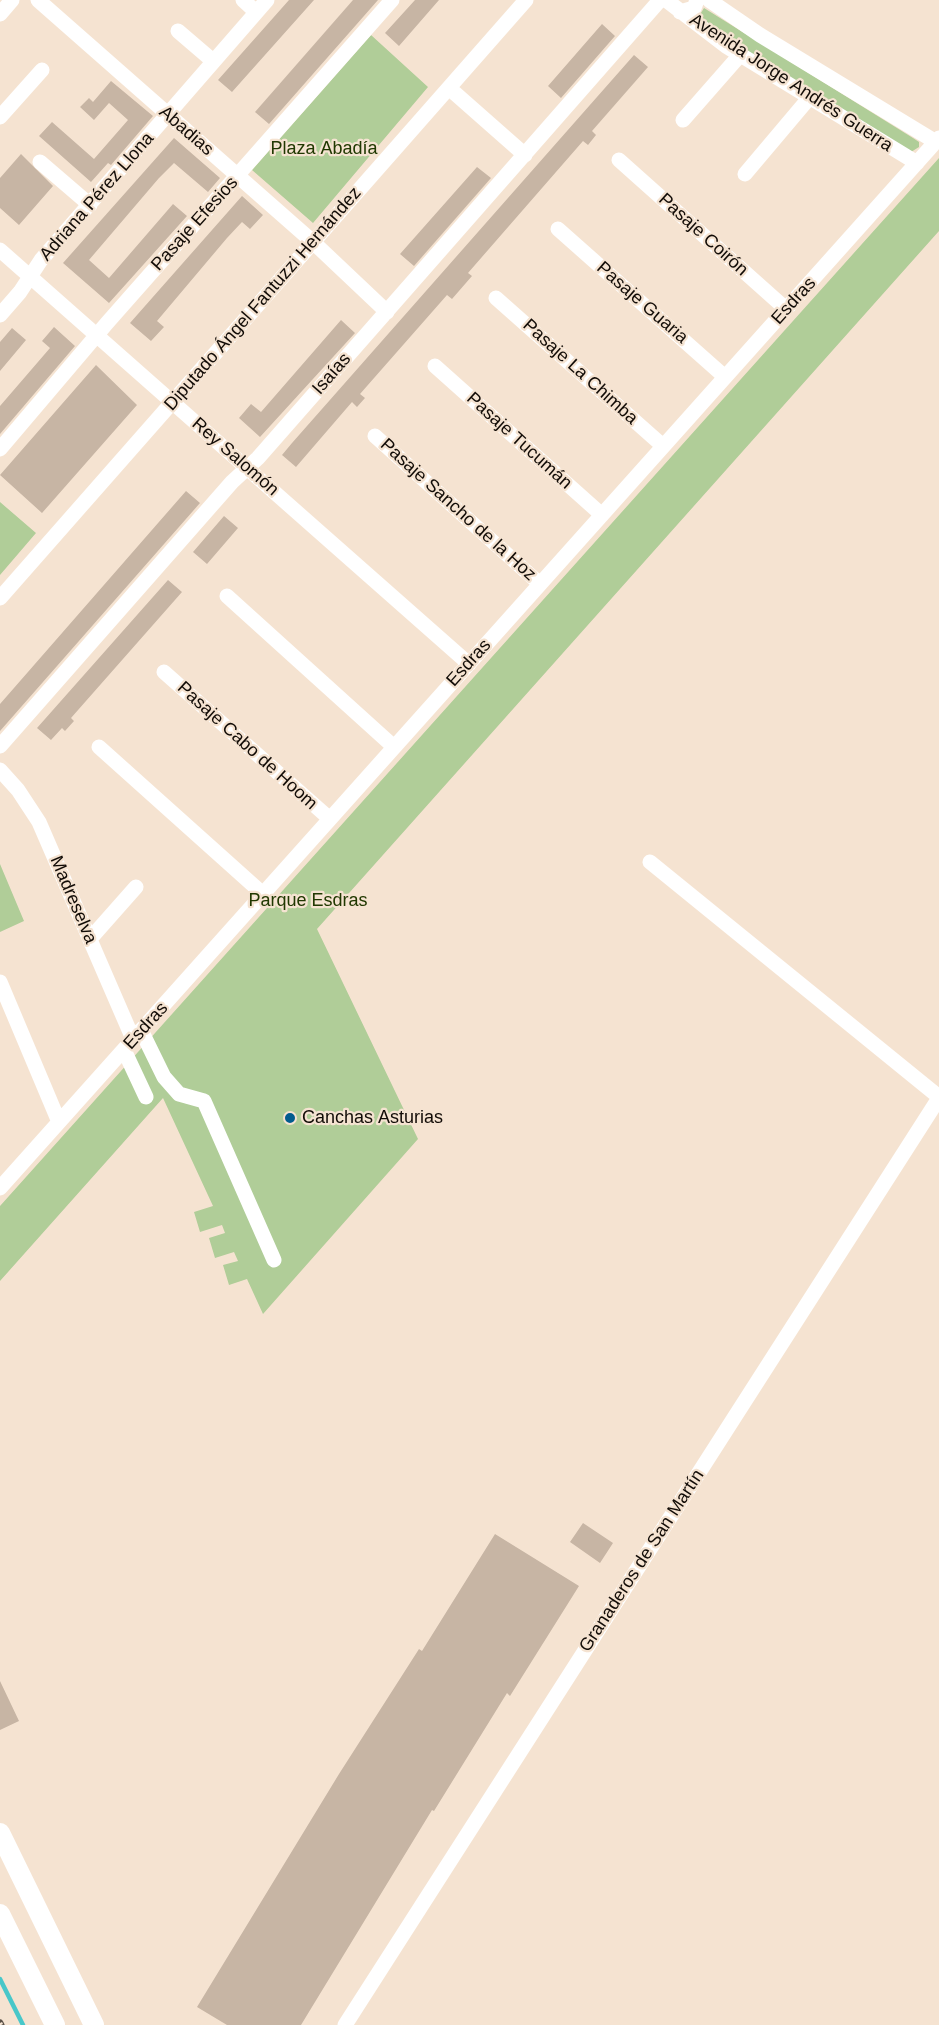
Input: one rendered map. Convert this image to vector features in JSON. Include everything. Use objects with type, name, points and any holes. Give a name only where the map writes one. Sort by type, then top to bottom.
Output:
[{"type":"main road","points":[[0,1833],[94,2025]]},
{"type":"main road","points":[[0,1914],[55,2025]]},
{"type":"street","points":[[0,14],[12,0]]},
{"type":"street","name":"Abadias","points":[[38,0],[313,242],[387,312]]},
{"type":"street","points":[[243,0],[256,12]]},
{"type":"street","name":"Adriana Pérez Llona","points":[[0,315],[167,114],[267,0]]},
{"type":"street","name":"Pasaje Efesios","points":[[0,449],[392,0]]},
{"type":"street","name":"Diputado Ángel Fantuzzi Hernández","points":[[0,598],[526,0]]},
{"type":"street","name":"Isaías","points":[[0,746],[387,312],[660,0]]},
{"type":"street","name":"Avenida Jorge Andrés Guerra","points":[[666,0],[741,55],[917,163]]},
{"type":"street","points":[[680,12],[694,8],[698,0]]},
{"type":"street","name":"Avenida Jorge Andrés Guerra","points":[[709,0],[754,32],[935,147]]},
{"type":"street","points":[[178,31],[213,61]]},
{"type":"street","points":[[683,120],[741,55]]},
{"type":"street","points":[[4,107],[42,70]]},
{"type":"street","points":[[449,88],[525,155]]},
{"type":"street","points":[[745,174],[810,97]]},
{"type":"street","name":"Esdras","points":[[0,1188],[917,163],[935,147]]},
{"type":"street","name":"Pasaje Coirón","points":[[619,160],[786,309]]},
{"type":"street","points":[[39,162],[90,205]]},
{"type":"street","name":"Pasaje Guaria","points":[[558,229],[725,377]]},
{"type":"street","name":"Rey Salomón","points":[[0,250],[469,664]]},
{"type":"street","name":"Pasaje La Chimba","points":[[496,298],[663,446]]},
{"type":"street","name":"Pasaje Tucumán","points":[[435,366],[602,515]]},
{"type":"street","name":"Pasaje Sancho de la Hoz","points":[[375,436],[540,584]]},
{"type":"street","points":[[227,596],[394,747]]},
{"type":"street","name":"Pasaje Cabo de Hoom","points":[[164,672],[330,819]]},
{"type":"street","points":[[99,747],[263,894]]},
{"type":"street","name":"Madreselva","points":[[0,770],[18,790],[39,822],[133,1040],[146,1097]]},
{"type":"street","points":[[650,862],[939,1098]]},
{"type":"street","points":[[90,939],[136,887]]},
{"type":"street","points":[[0,982],[59,1122]]},
{"type":"street","name":"Madreselva","points":[[133,1040],[179,1094],[204,1101],[274,1260]]},
{"type":"street","name":"Granaderos de San Martín","points":[[345,2025],[939,1098]]},
{"type":"green space","points":[[704,8],[913,138],[919,142],[919,147],[911,152],[717,32],[699,16]]},
{"type":"green space","name":"Plaza Abadía","points":[[371,35],[428,87],[313,223],[252,170]]},
{"type":"green space","name":"Parque Esdras","points":[[939,158],[939,231],[317,929],[418,1139],[263,1314],[247,1279],[229,1285],[223,1265],[238,1261],[234,1252],[215,1258],[209,1238],[225,1233],[222,1225],[200,1232],[194,1212],[213,1206],[163,1098],[0,1281],[0,1206]]},
{"type":"green space","points":[[0,502],[36,533],[0,575]]},
{"type":"green space","points":[[0,864],[24,921],[0,932]]},
{"type":"building","points":[[289,0],[314,0],[232,92],[218,80]]},
{"type":"building","points":[[353,0],[378,0],[269,124],[255,112]]},
{"type":"building","points":[[415,0],[439,0],[399,46],[385,33]]},
{"type":"building","points":[[602,24],[615,36],[561,98],[548,86]]},
{"type":"building","points":[[634,55],[648,67],[592,131],[596,135],[588,145],[583,141],[468,273],[472,276],[452,299],[447,295],[360,394],[365,398],[357,407],[352,402],[296,467],[282,455]]},
{"type":"building","points":[[111,81],[153,116],[111,165],[108,163],[91,182],[39,136],[52,122],[94,159],[128,120],[109,103],[94,120],[80,107],[89,98],[93,102]]},
{"type":"building","points":[[174,138],[220,178],[208,192],[174,163],[159,178],[89,260],[109,278],[173,204],[187,216],[109,303],[63,263]]},
{"type":"building","points":[[21,154],[53,186],[19,225],[0,208],[0,178]]},
{"type":"building","points":[[477,167],[491,178],[414,266],[400,254]]},
{"type":"building","points":[[242,196],[263,215],[250,229],[242,222],[227,238],[157,321],[164,327],[151,341],[130,323]]},
{"type":"building","points":[[341,320],[355,333],[260,437],[239,418],[251,404],[261,412]]},
{"type":"building","points":[[54,327],[75,346],[0,434],[0,406],[50,348],[42,341]]},
{"type":"building","points":[[12,328],[26,340],[0,371],[0,342]]},
{"type":"building","points":[[96,365],[137,405],[42,513],[0,475]]},
{"type":"building","points":[[186,491],[200,503],[0,731],[0,704]]},
{"type":"building","points":[[224,516],[238,528],[207,564],[193,552]]},
{"type":"building","points":[[168,580],[182,592],[71,718],[74,721],[65,731],[62,728],[51,740],[37,728]]},
{"type":"building","points":[[583,1523],[613,1543],[600,1563],[570,1542]]},
{"type":"building","points":[[495,1534],[579,1586],[510,1696],[507,1693],[434,1811],[432,1810],[301,2025],[227,2025],[197,2007],[339,1774],[419,1649],[422,1651]]},
{"type":"building","points":[[0,1681],[19,1721],[0,1730]]},
{"type":"waterway","points":[[0,1979],[23,2025]]},
{"type":"place","name":"Canchas Asturias","points":[[290,1118]]}]
